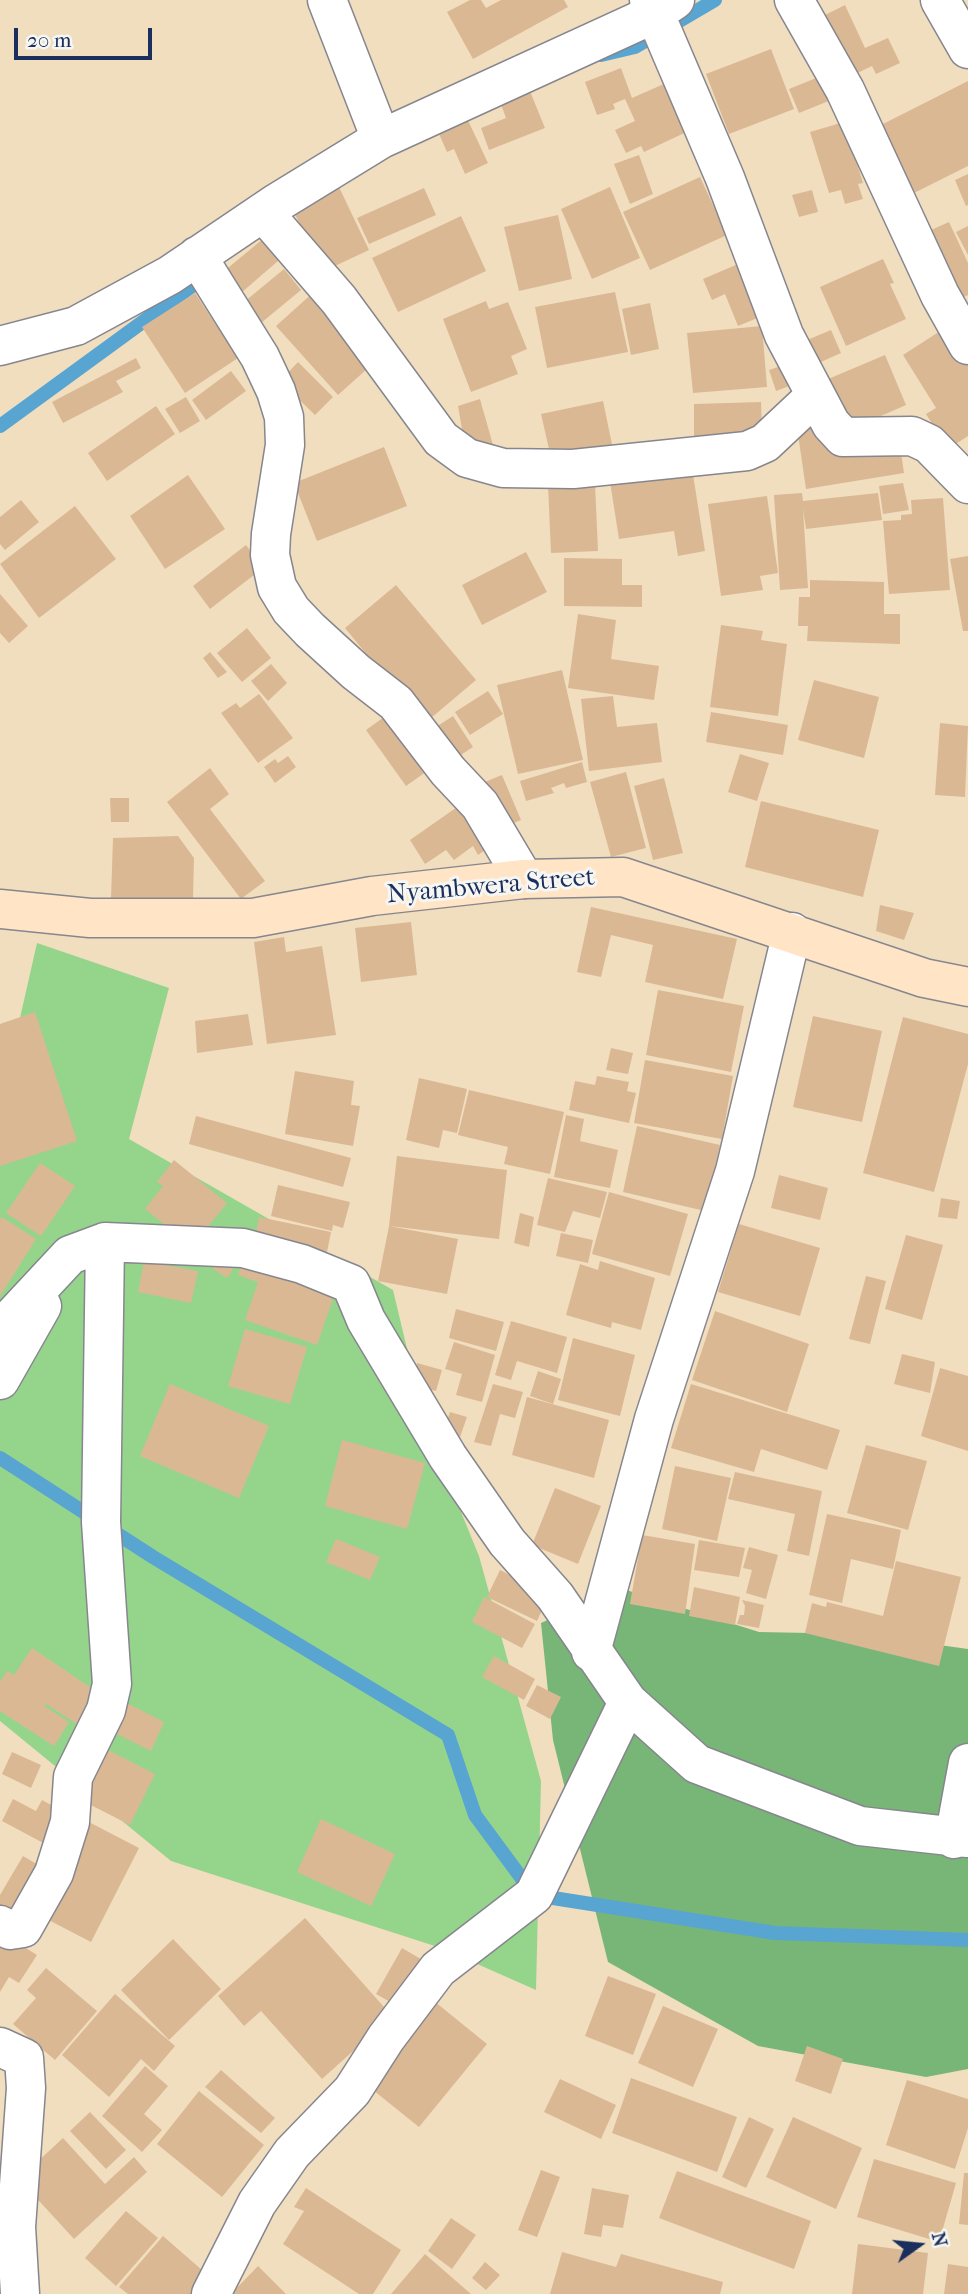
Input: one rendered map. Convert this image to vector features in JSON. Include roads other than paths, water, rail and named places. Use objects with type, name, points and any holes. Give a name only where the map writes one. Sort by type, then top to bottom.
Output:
[{"type":"street","points":[[327,0],[381,139]]},
{"type":"street","points":[[794,0],[845,90],[958,307],[968,345]]},
{"type":"street","points":[[940,0],[968,49]]},
{"type":"street","points":[[0,346],[76,326],[170,275],[263,212],[381,139],[660,5],[783,335],[814,397],[842,437],[912,436],[929,444],[968,484]]},
{"type":"street","points":[[263,212],[339,300],[441,439],[467,458],[503,468],[573,470],[747,451],[765,443],[814,397]]},
{"type":"street","points":[[197,256],[260,357],[276,391],[284,417],[285,445],[270,555],[277,587],[291,610],[310,630],[356,672],[396,702],[448,771],[480,805],[524,879]]},
{"type":"street","name":"Nyambwera Street","points":[[0,909],[90,918],[253,918],[372,896],[524,879],[623,877],[924,978],[968,987]]},
{"type":"street","points":[[592,1652],[654,1419],[735,1171],[792,932]]},
{"type":"street","points":[[0,1925],[10,1930],[23,1928],[54,1873],[70,1822],[73,1777],[106,1710],[112,1684],[101,1522],[105,1242]]},
{"type":"street","points":[[0,1330],[70,1255],[105,1242],[243,1248],[302,1264],[351,1284],[366,1320],[448,1457],[507,1542],[555,1596],[628,1702],[696,1764],[860,1826],[961,1838],[968,1763]]},
{"type":"street","points":[[0,1380],[70,1255]]},
{"type":"street","points":[[211,2294],[257,2203],[292,2153],[352,2091],[386,2038],[438,1969],[534,1895],[628,1702]]},
{"type":"street","points":[[0,2047],[24,2058],[26,2088],[16,2228],[20,2294]]},
{"type":"waterway","points":[[601,55],[635,47],[715,0]]},
{"type":"waterway","points":[[0,426],[207,275]]},
{"type":"waterway","points":[[0,1458],[153,1557],[448,1735],[475,1815],[534,1895],[775,1933],[968,1940]]}]
